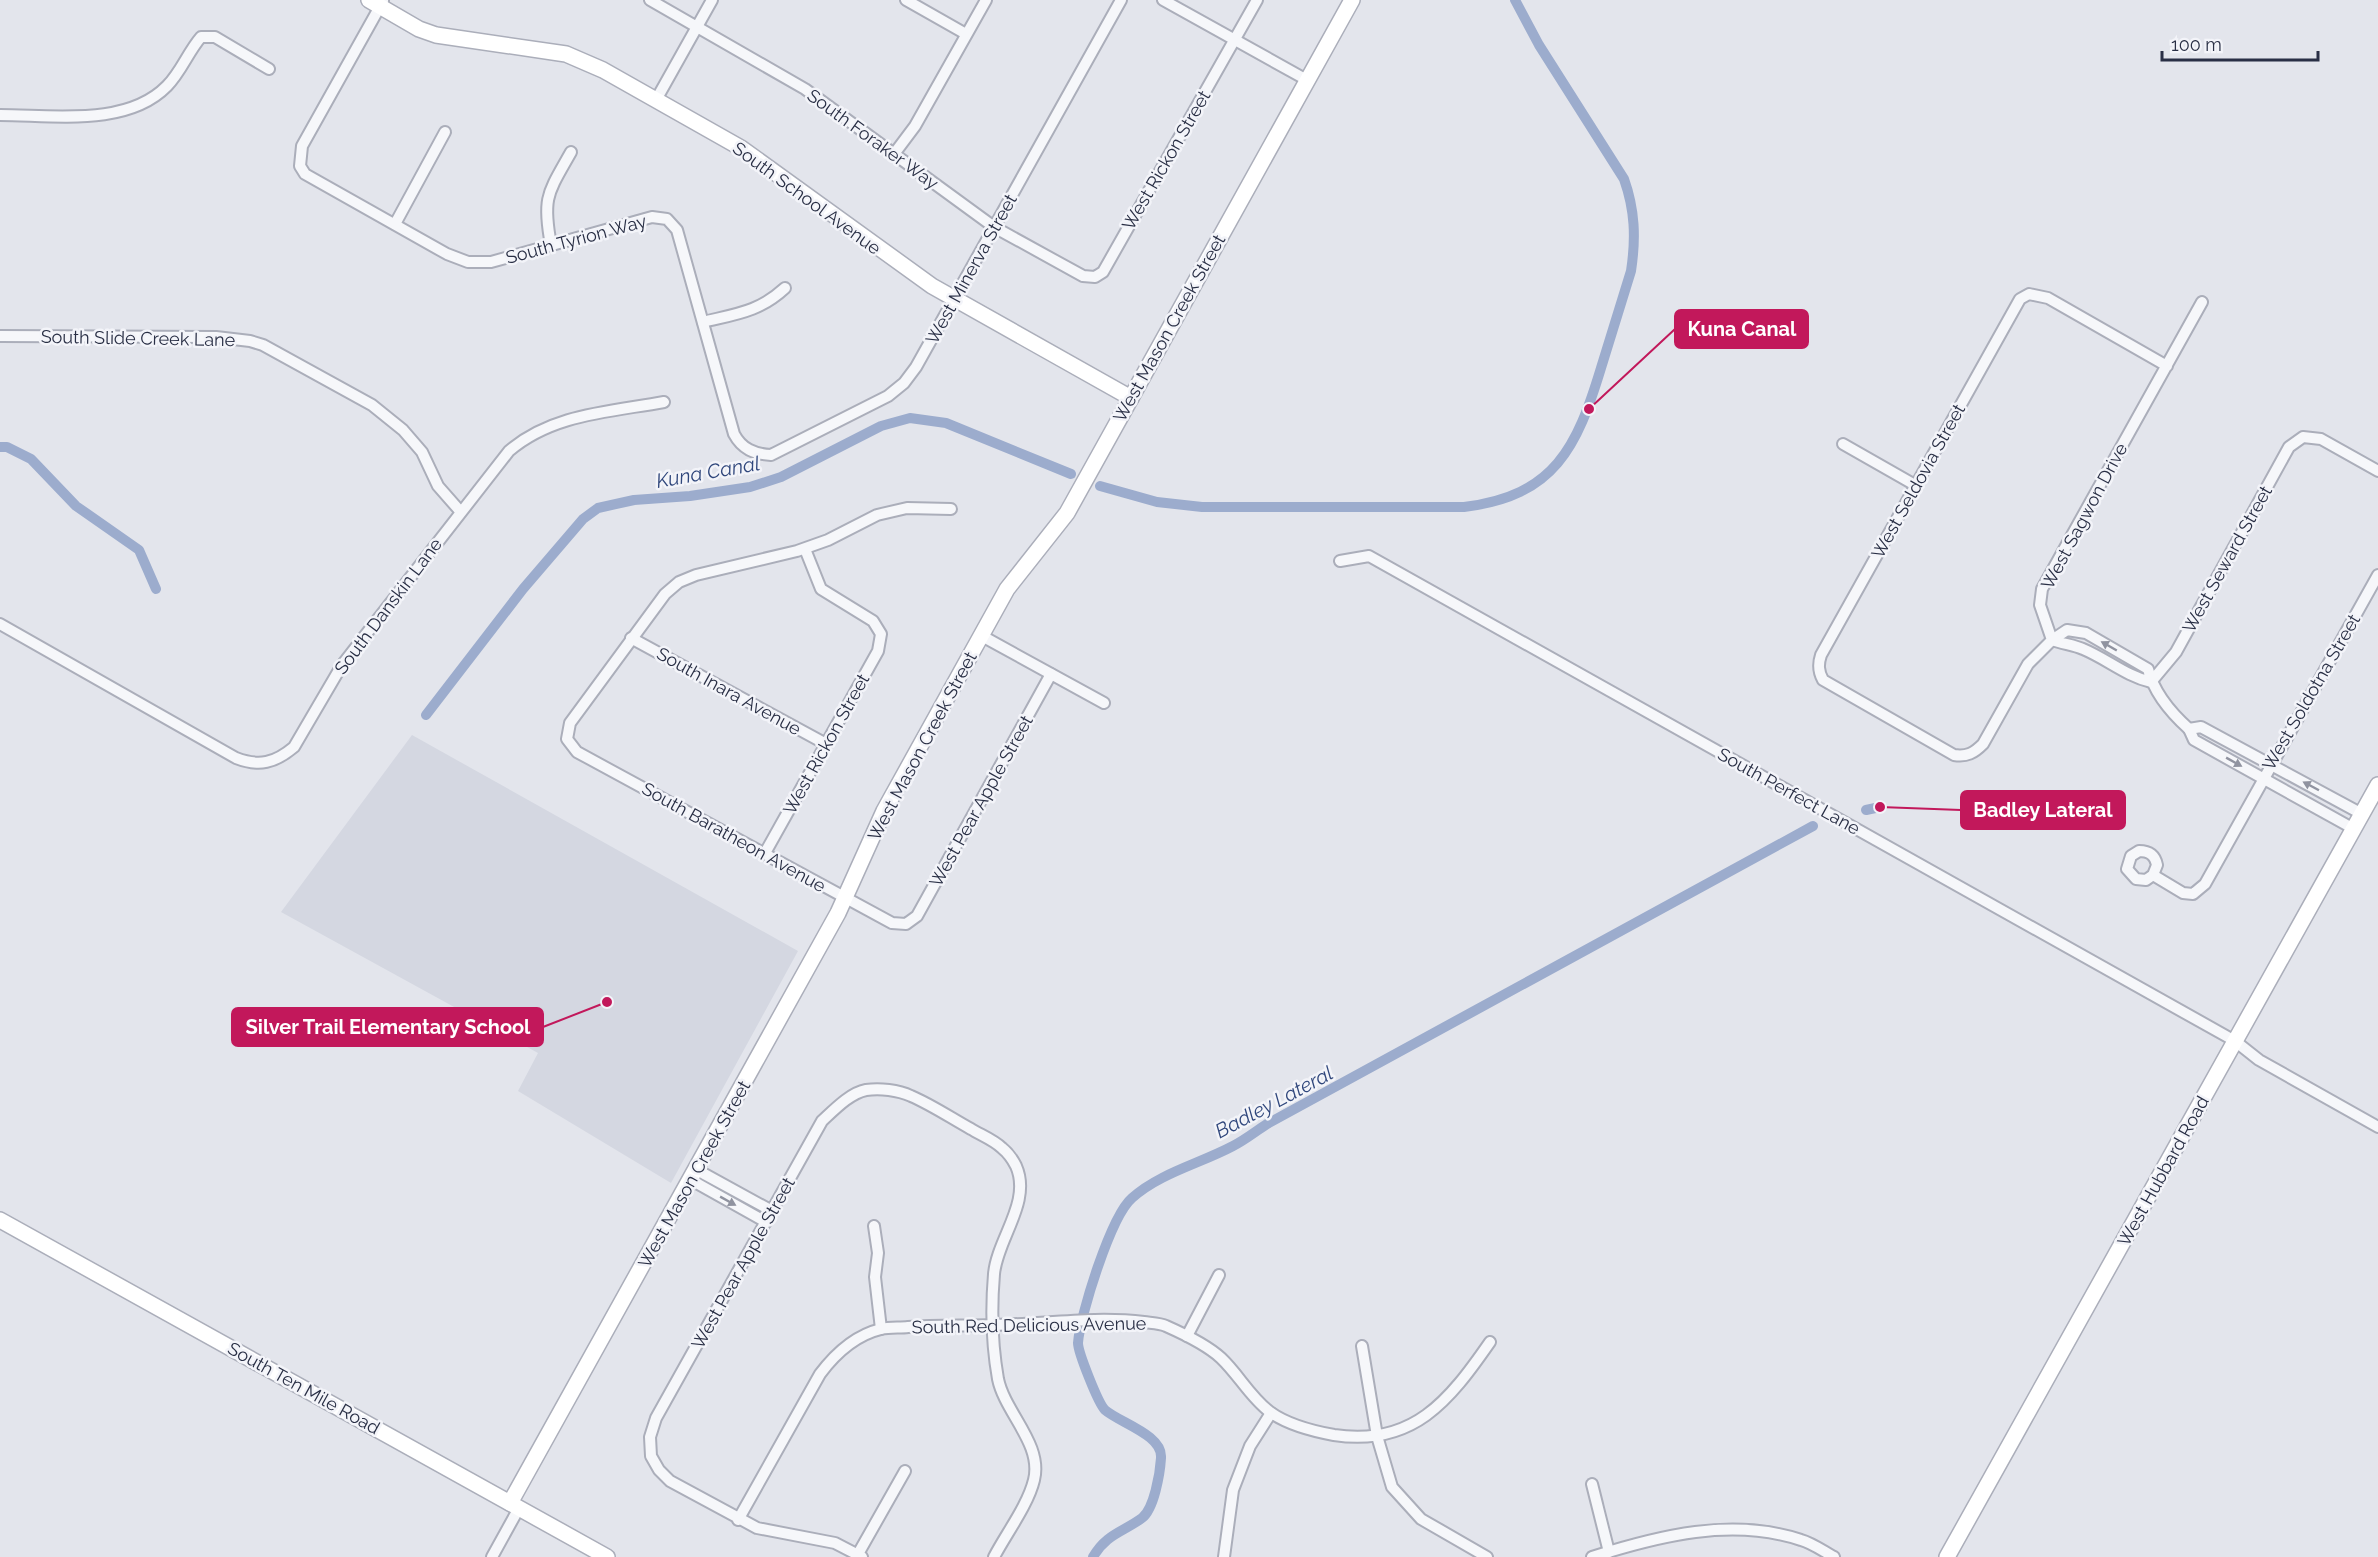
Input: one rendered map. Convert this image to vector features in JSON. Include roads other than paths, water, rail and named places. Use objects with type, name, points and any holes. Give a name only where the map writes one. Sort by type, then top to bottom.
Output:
[{"type":"street","name":"South Foraker Way","points":[[650,0],[805,89],[994,227],[1083,276],[1095,277]]},
{"type":"street","points":[[656,100],[712,0]]},
{"type":"street","points":[[906,0],[966,34]]},
{"type":"street","points":[[894,154],[915,126],[986,0]]},
{"type":"street","name":"West Minerva Street","points":[[748,450],[771,455],[888,396],[903,384],[916,367],[1121,0]]},
{"type":"street","points":[[1163,0],[1307,80]]},
{"type":"street","name":"West Rickon Street","points":[[1095,277],[1103,272],[1257,0]]},
{"type":"street","name":"West Mason Creek Street","points":[[515,1505],[845,897],[884,811],[1007,589],[1067,513],[1352,0]]},
{"type":"street","name":"South School Avenue","points":[[377,2],[419,29],[436,35],[566,54],[603,70],[741,148],[882,252],[954,299],[1131,398]]},
{"type":"street","name":"South Tyrion Way","points":[[377,2],[302,146],[300,166],[311,178],[447,254],[468,262],[491,262],[652,217],[667,219],[677,230],[734,434],[739,443],[748,450]]},
{"type":"street","points":[[0,115],[91,115],[129,110],[150,100],[167,86],[179,70],[189,50],[201,37],[215,37],[269,69]]},
{"type":"street","points":[[395,224],[445,132]]},
{"type":"street","points":[[551,245],[546,219],[546,204],[549,192],[571,152]]},
{"type":"street","points":[[703,322],[759,308],[785,288]]},
{"type":"street","name":"West Seldovia Street","points":[[2052,640],[2028,664],[1983,744],[1969,755],[1954,755],[1829,685],[1819,673],[1818,664],[1821,655],[2020,299],[2029,294],[2048,298],[2167,366]]},
{"type":"street","name":"West Sagwon Drive","points":[[2052,640],[2040,605],[2042,589],[2202,302]]},
{"type":"street","name":"South Slide Creek Lane","points":[[0,336],[216,337],[263,345],[372,405],[387,416],[422,452],[438,486],[460,511]]},
{"type":"street","name":"South Danskin Lane","points":[[0,624],[236,758],[251,764],[268,763],[284,756],[294,747],[342,664],[500,459],[538,430],[560,421],[664,402]]},
{"type":"street","name":"West Seward Street","points":[[2151,682],[2176,652],[2289,447],[2303,437],[2321,439],[2378,471]]},
{"type":"street","points":[[1843,444],[1915,484]]},
{"type":"street","points":[[632,638],[665,594],[679,582],[696,575],[805,549],[877,515],[907,508],[951,509]]},
{"type":"street","name":"West Rickon Street","points":[[765,853],[878,651],[881,634],[873,621],[821,590],[805,549]]},
{"type":"street","name":"South Perfect Lane","points":[[1340,561],[1369,556],[2235,1041],[2259,1060],[2378,1126]]},
{"type":"street","name":"West Soldotna Street","points":[[2153,875],[2183,893],[2193,894],[2205,884],[2262,778],[2378,575]]},
{"type":"street","points":[[2052,640],[2067,630],[2086,633],[2148,669],[2151,682],[2167,707],[2189,729],[2194,740],[2354,829]]},
{"type":"street","points":[[982,636],[1104,703]]},
{"type":"street","name":"South Baratheon Avenue","points":[[632,638],[570,723],[567,739],[577,752],[892,923],[906,924]]},
{"type":"street","name":"South Inara Avenue","points":[[632,638],[826,744]]},
{"type":"street","name":"West Pear Apple Street","points":[[906,924],[917,916],[1051,674]]},
{"type":"street","points":[[2189,729],[2201,727],[2362,814]]},
{"type":"street","name":"West Hubbard Road","points":[[1947,1557],[2378,785]]},
{"type":"street","name":"West Pear Apple Street","points":[[738,1520],[670,1481],[659,1470],[651,1456],[650,1437],[656,1418],[822,1121],[843,1102],[864,1090],[890,1090],[910,1095],[1001,1146],[1016,1164],[1020,1180],[1019,1200],[1002,1241],[994,1268],[992,1325]]},
{"type":"street","points":[[694,1175],[772,1211]]},
{"type":"street","points":[[694,1175],[765,1222]]},
{"type":"street","name":"South Ten Mile Road","points":[[0,1220],[607,1557]]},
{"type":"street","points":[[874,1226],[878,1253],[875,1277],[881,1329]]},
{"type":"street","points":[[1187,1336],[1220,1275]]},
{"type":"street","name":"South Red Delicious Avenue","points":[[738,1520],[820,1374],[831,1359],[853,1342],[881,1329],[1129,1320],[1164,1324],[1221,1358],[1249,1392],[1271,1413],[1316,1432],[1367,1438],[1408,1427],[1437,1408],[1461,1385],[1490,1342]]},
{"type":"street","points":[[992,1325],[999,1381],[1028,1442],[1035,1466],[1034,1480],[1028,1495],[994,1557]]},
{"type":"street","points":[[1362,1346],[1377,1436],[1392,1487],[1421,1519],[1487,1557]]},
{"type":"street","points":[[1224,1557],[1233,1490],[1250,1446],[1271,1413]]},
{"type":"street","points":[[738,1520],[776,1533],[835,1543],[860,1556],[905,1471]]},
{"type":"street","points":[[1592,1484],[1609,1552]]},
{"type":"street","points":[[492,1557],[515,1505]]},
{"type":"street","points":[[1592,1557],[1652,1539],[1715,1529],[1762,1531],[1802,1540],[1834,1557]]},
{"type":"waterway","name":"Kuna Canal","points":[[1100,486],[1157,502],[1202,507],[1464,507],[1495,501],[1520,492],[1541,479],[1558,463],[1582,422],[1601,368],[1631,271],[1634,224],[1624,179],[1539,45],[1515,0]]},
{"type":"waterway","name":"Kuna Canal","points":[[426,715],[523,589],[583,519],[598,508],[634,500],[690,496],[750,487],[781,477],[881,426],[910,418],[946,423],[1071,474]]},
{"type":"waterway","name":"Kuna Canal","points":[[0,447],[7,447],[31,459],[76,506],[139,550],[156,589]]},
{"type":"waterway","name":"Badley Lateral","points":[[1866,810],[1880,807]]},
{"type":"waterway","name":"Badley Lateral","points":[[1093,1557],[1109,1538],[1135,1523],[1146,1513],[1156,1491],[1161,1458],[1160,1450],[1148,1436],[1105,1410],[1093,1388],[1078,1343],[1084,1311],[1106,1244],[1124,1208],[1132,1198],[1167,1175],[1237,1144],[1267,1124],[1813,826]]},
{"type":"place","name":"Kuna Canal","points":[[1589,409]]},
{"type":"place","name":"Badley Lateral","points":[[1880,807]]},
{"type":"place","name":"Silver Trail Elementary School","points":[[607,1002]]}]
